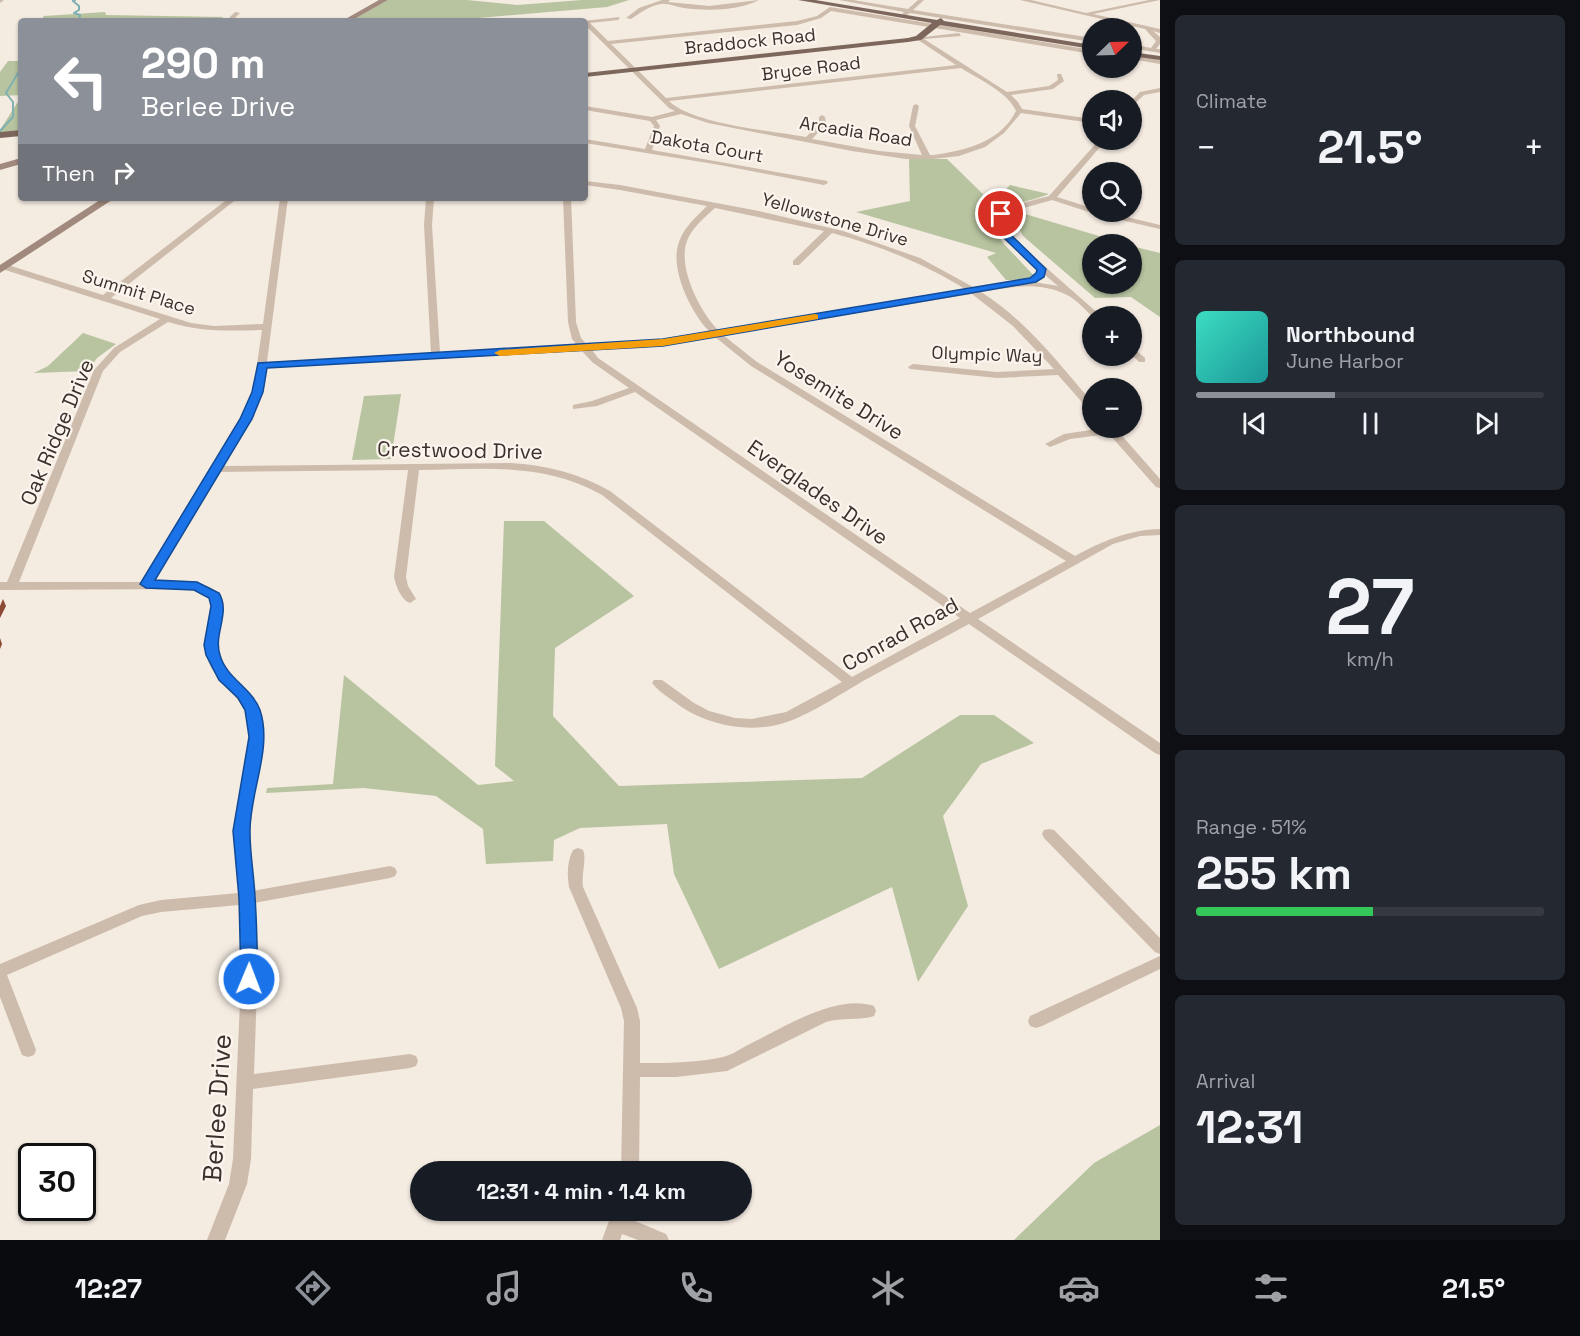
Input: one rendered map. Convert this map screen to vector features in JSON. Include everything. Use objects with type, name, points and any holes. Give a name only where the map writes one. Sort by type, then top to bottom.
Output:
[{"type":"main road","points":[[351,18],[384,0]]},
{"type":"main road","points":[[802,0],[905,13]]},
{"type":"main road","points":[[821,0],[905,13],[938,23],[1082,43]]},
{"type":"main road","points":[[918,38],[938,23]]},
{"type":"main road","name":"Braddock Road","points":[[588,75],[918,38]]},
{"type":"main road","points":[[1142,53],[1157,55]]},
{"type":"main road","points":[[0,135],[18,133]]},
{"type":"main road","points":[[0,167],[18,162]]},
{"type":"main road","points":[[2,268],[105,201]]},
{"type":"street","points":[[629,18],[641,9],[664,1],[688,8],[708,8],[739,5],[756,0]]},
{"type":"street","points":[[842,0],[905,13],[1082,42]]},
{"type":"street","points":[[905,13],[921,0]]},
{"type":"street","points":[[1023,0],[1158,34],[1157,55]]},
{"type":"street","points":[[1082,14],[1158,0]]},
{"type":"street","points":[[606,43],[797,23],[819,17],[831,9],[938,23],[976,33],[1082,50]]},
{"type":"street","points":[[232,18],[237,13]]},
{"type":"street","points":[[588,22],[618,18]]},
{"type":"street","name":"Arcadia Road","points":[[588,25],[664,100],[680,112],[705,120],[888,154],[927,157],[962,153],[987,145],[1011,123],[1018,111]]},
{"type":"street","name":"Braddock Road","points":[[918,38],[976,33]]},
{"type":"street","points":[[918,38],[1006,94],[1016,103],[1018,111],[1082,120]]},
{"type":"street","name":"Bryce Road","points":[[664,100],[962,66]]},
{"type":"street","points":[[1006,94],[1051,88],[1061,81],[1059,75]]},
{"type":"street","points":[[1142,93],[1160,90]]},
{"type":"street","points":[[916,106],[912,126],[927,157]]},
{"type":"street","points":[[588,108],[652,118],[680,112]]},
{"type":"street","points":[[808,139],[823,124],[822,117]]},
{"type":"street","points":[[648,152],[657,126],[652,118]]},
{"type":"street","name":"Dakota Court","points":[[588,142],[824,183]]},
{"type":"street","points":[[1052,198],[1093,150]]},
{"type":"street","name":"Yellowstone Drive","points":[[588,184],[713,205],[829,231],[908,256],[973,290],[1011,319],[1082,397]]},
{"type":"street","points":[[1082,207],[1052,198],[1007,210],[999,215],[998,220],[1007,237],[1086,306]]},
{"type":"street","points":[[104,299],[230,201]]},
{"type":"street","points":[[6,586],[146,584],[253,406],[262,366],[284,201]]},
{"type":"street","points":[[430,201],[428,225],[436,356]]},
{"type":"street","name":"Everglades Drive","points":[[567,201],[572,322],[584,348],[607,370],[1160,750]]},
{"type":"street","name":"Yosemite Drive","points":[[713,205],[690,228],[681,252],[691,298],[717,334],[754,364],[1075,561]]},
{"type":"street","points":[[1139,222],[1160,227]]},
{"type":"street","points":[[796,263],[829,231]]},
{"type":"street","points":[[262,366],[653,344],[1018,283],[1038,278],[1042,271],[1038,264]]},
{"type":"street","name":"Summit Place","points":[[2,268],[202,328],[267,327]]},
{"type":"street","points":[[1018,283],[1048,286],[1067,292],[1078,299]]},
{"type":"street","name":"Oak Ridge Drive","points":[[6,586],[102,366],[127,343],[167,319]]},
{"type":"street","name":"Olympic Way","points":[[913,367],[997,375],[1060,372]]},
{"type":"street","points":[[576,407],[594,404],[634,389]]},
{"type":"street","points":[[1050,444],[1068,436],[1082,434]]},
{"type":"street","points":[[1119,438],[1160,485]]},
{"type":"street","points":[[410,599],[402,586],[400,577],[414,467]]},
{"type":"street","name":"Crestwood Drive","points":[[215,469],[535,468],[567,474],[595,486],[851,683]]},
{"type":"street","name":"Conrad Road","points":[[658,683],[684,704],[709,717],[741,723],[757,723],[790,716],[1122,537],[1160,532]]},
{"type":"street","name":"Berlee Drive","points":[[146,584],[197,586],[214,596],[218,606],[211,645],[213,655],[224,676],[243,695],[252,710],[256,737],[242,831],[250,958],[243,1160],[238,1184],[216,1240]]},
{"type":"street","points":[[1049,834],[1160,948]]},
{"type":"street","points":[[578,854],[574,875],[576,888],[631,1015],[634,1035],[630,1161]]},
{"type":"street","points":[[0,971],[118,918],[139,911],[161,906],[247,898],[390,872]]},
{"type":"street","points":[[1036,1021],[1160,962]]},
{"type":"street","points":[[0,976],[28,1050]]},
{"type":"street","points":[[632,1070],[676,1070],[727,1064],[822,1016],[852,1010],[868,1011]]},
{"type":"street","points":[[245,1083],[410,1061]]},
{"type":"street","points":[[610,1240],[618,1221]]},
{"type":"street","points":[[627,1221],[660,1240]]},
{"type":"green space","points":[[388,0],[467,0],[517,5],[582,0],[629,0],[607,7],[478,18],[356,18]]},
{"type":"green space","points":[[105,12],[106,15],[223,17],[42,18],[44,16]]},
{"type":"green space","points":[[8,61],[18,61],[18,95],[0,96],[0,72]]},
{"type":"green space","points":[[18,102],[18,130],[0,133]]},
{"type":"green space","points":[[909,159],[947,159],[988,199],[994,202],[1010,185],[1049,194],[998,209],[991,212],[988,218],[1003,243],[1038,280],[1006,280],[987,257],[996,253],[856,212],[910,201]]},
{"type":"green space","points":[[1025,214],[1092,234],[1082,234],[1082,287],[1023,236],[1016,223]]},
{"type":"green space","points":[[1142,249],[1160,253],[1160,317],[1131,297],[1095,298],[1090,294],[1142,294]]},
{"type":"green space","points":[[83,333],[116,344],[97,358],[88,371],[34,373],[48,366]]},
{"type":"green space","points":[[401,394],[391,459],[352,460],[364,396]]},
{"type":"green space","points":[[504,521],[544,521],[634,596],[555,648],[553,716],[619,786],[862,778],[960,715],[994,715],[1034,743],[981,764],[943,816],[968,906],[918,982],[892,887],[719,969],[674,874],[667,824],[580,828],[554,840],[553,861],[486,864],[483,829],[436,796],[364,788],[266,793],[267,788],[333,784],[344,675],[478,785],[514,781],[495,766]]},
{"type":"green space","points":[[1160,1125],[1160,1240],[1014,1240],[1094,1163]]},
{"type":"waterway","points":[[75,0],[73,1],[79,6],[79,10],[74,13],[80,15],[80,18]]},
{"type":"waterway","points":[[0,131],[13,117],[13,102],[6,93],[18,73]]},
{"type":"slow traffic","points":[[500,353],[663,343],[815,317]]},
{"type":"route","points":[[249,979],[250,958],[242,831],[256,723],[249,702],[217,667],[213,655],[211,645],[218,606],[214,596],[210,591],[197,586],[146,584],[253,406],[258,392],[262,366],[663,343],[1026,282],[1038,278],[1042,271],[1038,264],[1003,232],[998,220],[1001,214]]}]
